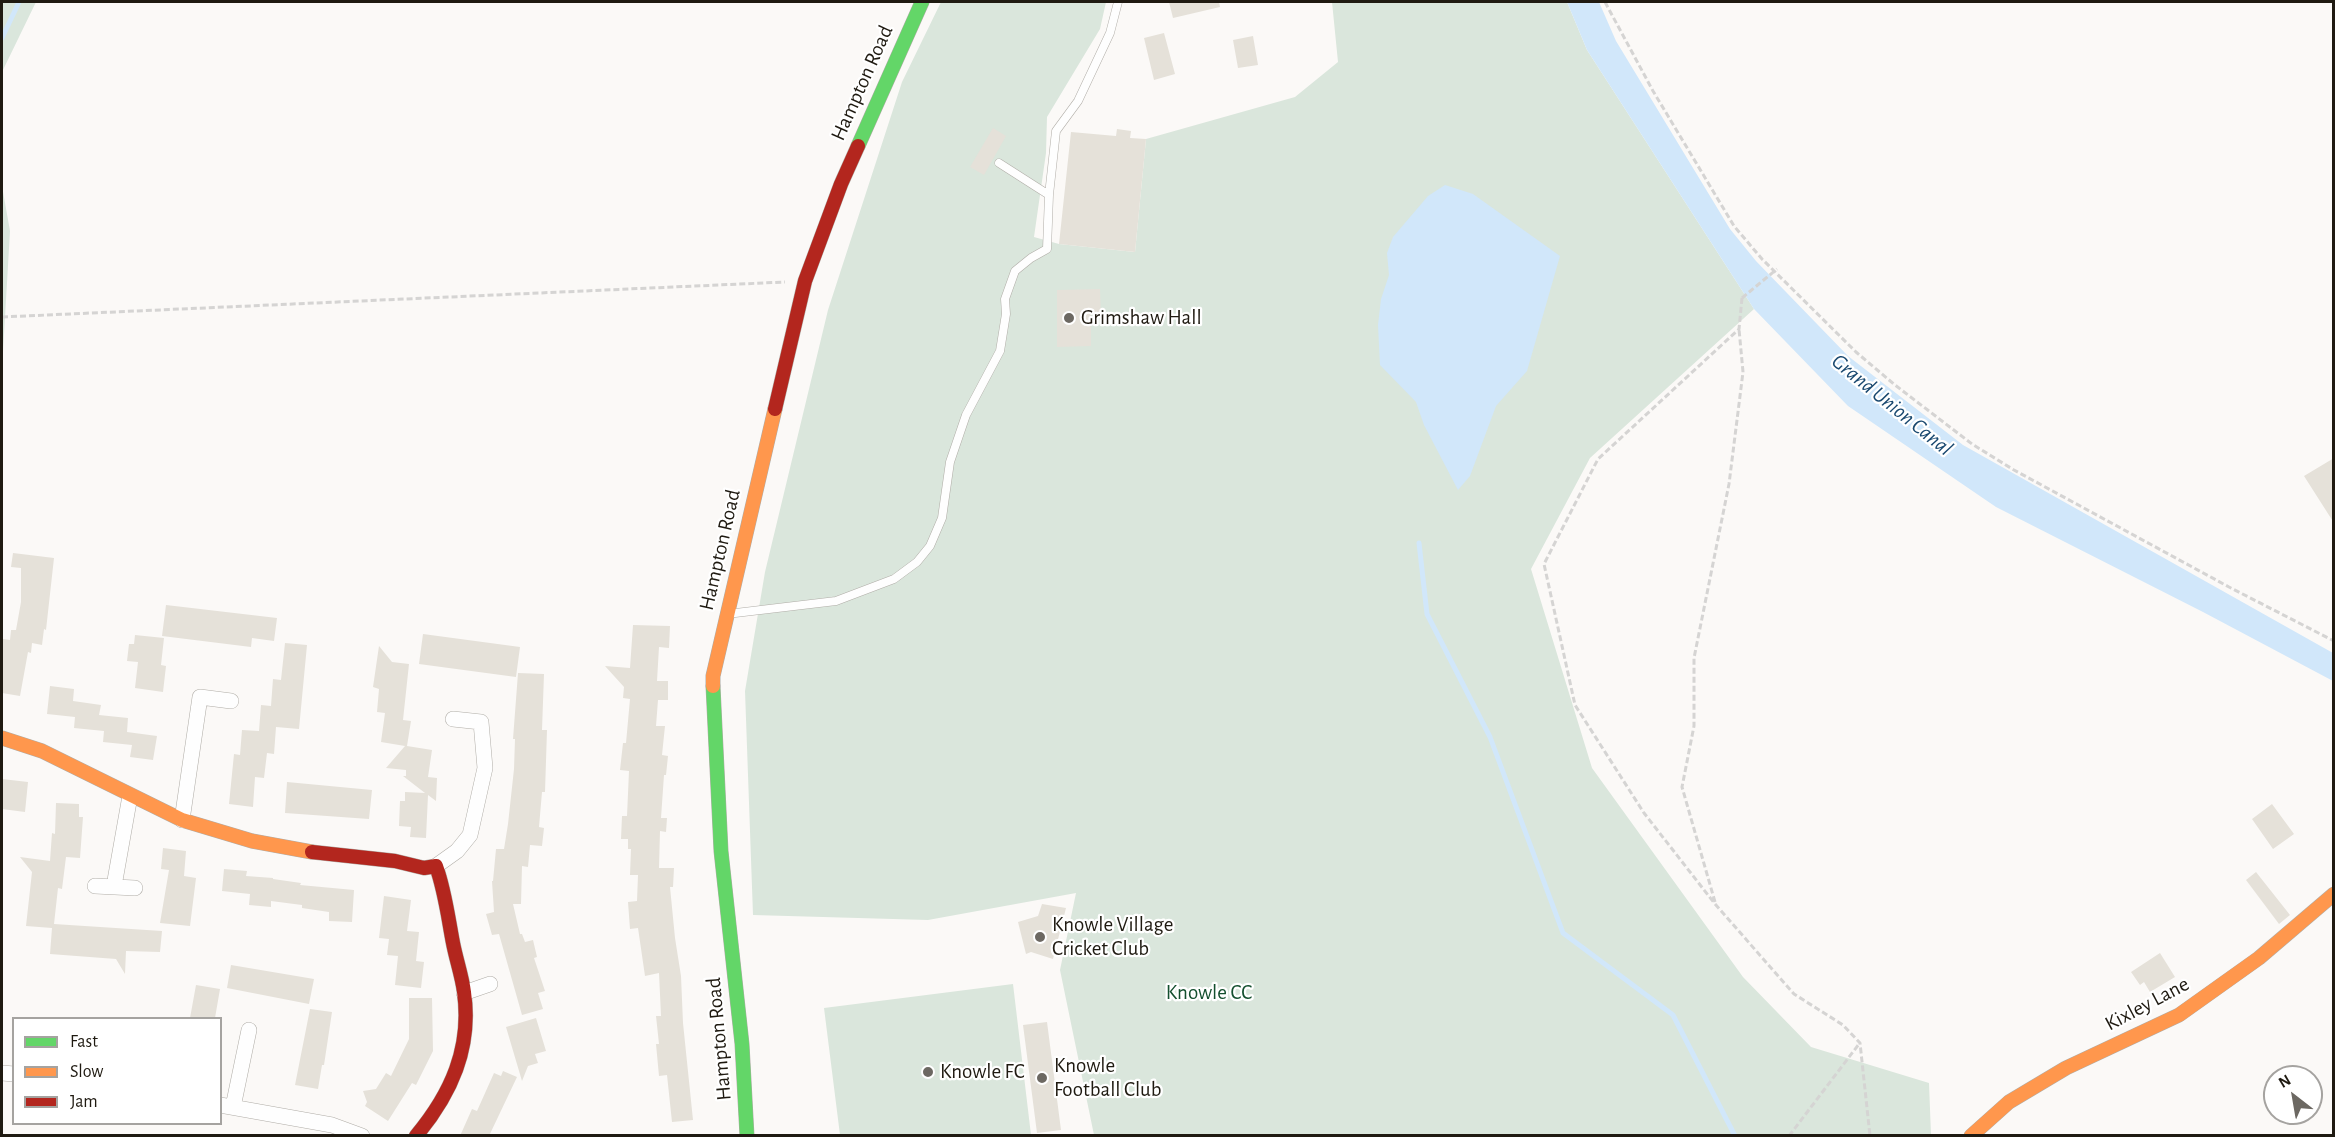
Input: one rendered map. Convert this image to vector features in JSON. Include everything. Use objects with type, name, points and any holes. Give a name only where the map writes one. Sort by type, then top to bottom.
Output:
[{"type":"street","name":"Hampton Road","points":[[747,1136],[742,1044],[721,852],[713,676],[805,281],[841,184],[922,2]]},
{"type":"street","points":[[182,820],[200,697],[231,701]]},
{"type":"street","points":[[2,738],[42,751],[182,820],[252,841],[298,850],[395,861],[424,868],[436,866],[457,851],[470,835],[485,768],[481,722],[453,719]]},
{"type":"street","points":[[114,886],[130,796]]},
{"type":"street","points":[[416,1136],[429,1122],[451,1089],[462,1060],[468,1022],[445,890],[436,866]]},
{"type":"street","points":[[95,886],[135,888]]},
{"type":"street","name":"Kixley Lane","points":[[1971,1136],[2009,1102],[2066,1068],[2179,1015],[2259,958],[2334,894]]},
{"type":"street","points":[[464,993],[490,984]]},
{"type":"street","points":[[249,1030],[227,1106],[332,1125],[362,1136]]},
{"type":"lane","points":[[726,615],[836,602],[894,579],[917,562],[930,546],[942,518],[950,462],[966,415],[1000,351],[1006,314],[1005,299],[1015,271],[1047,249],[1049,195],[1056,131],[1078,100],[1110,33],[1118,2]]},
{"type":"lane","points":[[999,163],[1049,195]]},
{"type":"path","points":[[1605,2],[1663,110],[1734,226],[1762,259],[1856,352],[1972,444],[2014,470],[2229,587],[2334,641]]},
{"type":"path","points":[[1715,904],[1682,787],[1694,726],[1694,658],[1730,484],[1743,372],[1739,329],[1742,298],[1777,269]]},
{"type":"path","points":[[2,317],[805,281]]},
{"type":"path","points":[[1739,329],[1598,459],[1544,564],[1575,705],[1644,813],[1715,904],[1794,994],[1843,1025],[1860,1043],[1870,1136]]},
{"type":"path","points":[[1788,1136],[1860,1043]]},
{"type":"green space","points":[[2,2],[36,2],[2,72]]},
{"type":"green space","name":"Knowle CC","points":[[941,2],[1106,2],[1100,29],[1047,117],[1046,153],[1034,237],[1059,244],[1135,252],[1146,139],[1295,97],[1338,62],[1332,2],[1567,2],[1587,50],[1754,309],[1590,458],[1531,569],[1592,768],[1743,977],[1811,1047],[1929,1083],[1931,1135],[1094,1135],[1060,970],[1076,893],[928,920],[753,915],[745,691],[765,572],[828,310],[902,82]]},
{"type":"green space","points":[[2,186],[10,231],[2,369]]},
{"type":"green space","name":"Knowle FC","points":[[1013,984],[1031,1135],[840,1135],[824,1008]]},
{"type":"water","name":"Grand Union Canal","points":[[1567,2],[1599,2],[1616,41],[1730,229],[1756,261],[1848,356],[1963,445],[2333,653],[2333,681],[1996,507],[1848,406],[1754,309],[1587,50]]},
{"type":"water","points":[[1445,185],[1473,194],[1560,256],[1527,371],[1496,406],[1470,476],[1458,490],[1424,425],[1416,402],[1380,365],[1378,325],[1381,299],[1389,275],[1387,253],[1393,237],[1428,196]]},
{"type":"building","points":[[1169,2],[1219,2],[1220,7],[1173,18]]},
{"type":"building","points":[[1164,33],[1175,74],[1154,80],[1144,38]]},
{"type":"building","points":[[1253,36],[1258,65],[1238,68],[1233,40]]},
{"type":"building","points":[[993,128],[1006,136],[984,175],[970,167]]},
{"type":"building","points":[[1117,129],[1131,131],[1130,138],[1146,139],[1135,252],[1059,244],[1071,132],[1116,136]]},
{"type":"building","name":"Grimshaw Hall","points":[[1100,289],[1101,315],[1091,315],[1091,346],[1057,347],[1057,290]]},
{"type":"building","points":[[2334,458],[2334,523],[2304,476]]},
{"type":"building","points":[[13,553],[54,558],[46,630],[44,629],[42,645],[32,643],[31,653],[28,652],[20,696],[2,693],[3,639],[10,640],[11,630],[16,630],[21,602],[21,568],[11,567]]},
{"type":"building","points":[[166,605],[277,618],[274,641],[252,638],[251,647],[162,636]]},
{"type":"building","points":[[633,625],[670,626],[669,648],[659,647],[657,681],[668,681],[668,700],[658,700],[656,726],[665,726],[662,755],[668,756],[666,775],[664,775],[661,818],[667,818],[666,832],[660,831],[659,868],[674,868],[673,887],[670,887],[681,976],[683,1023],[693,1120],[672,1122],[667,1075],[659,1076],[656,1044],[659,1044],[656,1016],[661,1016],[659,973],[645,976],[638,928],[630,929],[628,902],[637,901],[638,875],[630,875],[631,849],[628,849],[628,839],[621,839],[622,816],[627,816],[629,771],[620,770],[623,743],[626,743],[630,699],[623,698],[624,687],[605,666],[630,668]]},
{"type":"building","points":[[423,634],[520,647],[516,677],[419,664]]},
{"type":"building","points":[[135,635],[164,638],[161,665],[166,666],[163,692],[135,688],[138,662],[127,661],[129,644],[134,644]]},
{"type":"building","points":[[285,643],[307,645],[299,729],[276,727],[274,754],[267,753],[264,778],[255,777],[253,807],[229,804],[234,754],[240,755],[242,730],[259,731],[261,705],[271,706],[273,679],[281,680]]},
{"type":"building","points":[[379,646],[392,662],[409,664],[403,720],[411,721],[407,746],[432,750],[428,777],[437,778],[436,801],[428,795],[426,838],[410,837],[411,827],[399,826],[400,801],[405,801],[405,792],[425,793],[403,776],[406,776],[406,770],[386,768],[405,746],[381,742],[385,713],[377,712],[379,689],[373,687]]},
{"type":"building","points":[[518,673],[544,674],[542,730],[547,730],[545,792],[542,792],[539,827],[544,828],[542,846],[530,845],[528,867],[522,866],[521,904],[513,904],[520,934],[525,942],[533,940],[537,957],[534,958],[545,991],[538,993],[543,1009],[522,1015],[499,934],[492,935],[486,914],[494,912],[492,881],[496,849],[504,849],[508,824],[514,769],[515,739],[513,739]]},
{"type":"building","points":[[50,686],[74,689],[73,701],[101,705],[99,715],[128,718],[127,732],[157,736],[153,760],[130,757],[132,745],[103,742],[104,731],[74,728],[75,717],[47,714]]},
{"type":"building","points":[[2,779],[28,782],[25,812],[2,809]]},
{"type":"building","points":[[287,782],[372,790],[369,819],[285,813]]},
{"type":"building","points":[[56,803],[79,804],[79,817],[83,817],[80,858],[66,857],[62,889],[58,888],[54,924],[162,931],[160,952],[126,951],[125,974],[116,959],[50,954],[52,928],[26,926],[32,872],[20,857],[50,861],[52,833],[55,834]]},
{"type":"building","points":[[2272,804],[2294,834],[2273,849],[2252,819]]},
{"type":"building","points":[[163,848],[186,851],[184,876],[196,878],[190,926],[160,923],[169,870],[161,869]]},
{"type":"building","points":[[224,869],[247,871],[246,876],[273,878],[301,883],[300,885],[354,890],[352,922],[329,921],[329,912],[302,908],[302,905],[271,901],[271,907],[249,905],[250,894],[222,891]]},
{"type":"building","points":[[2256,872],[2290,915],[2279,924],[2246,880]]},
{"type":"building","points":[[384,896],[411,900],[407,931],[419,932],[416,961],[424,962],[421,988],[395,985],[398,956],[387,955],[389,939],[379,938]]},
{"type":"building","name":"Knowle Village Cricket Club","points":[[1042,904],[1066,908],[1053,959],[1031,952],[1026,954],[1018,922],[1038,916]]},
{"type":"building","points":[[2160,953],[2175,977],[2150,992],[2144,982],[2140,985],[2131,972]]},
{"type":"building","points":[[231,965],[314,979],[309,1004],[227,988]]},
{"type":"building","points":[[196,985],[220,989],[215,1017],[190,1017]]},
{"type":"building","points":[[409,998],[432,998],[433,1051],[416,1085],[412,1083],[388,1121],[365,1106],[367,1102],[363,1091],[376,1089],[386,1073],[391,1076],[409,1039]]},
{"type":"building","points":[[310,1009],[332,1012],[318,1089],[295,1085]]},
{"type":"building","points":[[536,1018],[546,1051],[535,1054],[538,1063],[528,1066],[522,1081],[506,1027]]},
{"type":"building","name":"Knowle Football Club","points":[[1047,1022],[1061,1130],[1037,1133],[1023,1025]]},
{"type":"building","points":[[503,1071],[517,1077],[489,1136],[460,1136],[472,1109],[477,1111],[494,1073],[501,1076]]},
{"type":"waterway","points":[[2,38],[19,2]]},
{"type":"waterway","points":[[1419,543],[1427,614],[1490,737],[1563,933],[1673,1015],[1735,1136]]},
{"type":"traffic: fast","points":[[858,146],[922,2]]},
{"type":"traffic: fast","points":[[713,686],[721,851],[742,1044],[747,1136]]},
{"type":"traffic: slow","points":[[713,686],[713,676],[775,409]]},
{"type":"traffic: slow","points":[[2,738],[42,751],[182,820],[252,841],[312,852]]},
{"type":"traffic: slow","points":[[1971,1136],[2009,1102],[2066,1068],[2179,1015],[2259,958],[2334,894]]},
{"type":"traffic: jam","points":[[775,409],[805,281],[841,184],[858,146]]},
{"type":"traffic: jam","points":[[312,852],[395,861],[424,868],[436,866],[463,986],[466,1013],[465,1032],[462,1051],[449,1087],[416,1136]]},
{"type":"place","name":"Grimshaw Hall","points":[[1069,318]]},
{"type":"place","name":"Knowle Village Cricket Club","points":[[1040,937]]},
{"type":"place","name":"Knowle FC","points":[[928,1072]]},
{"type":"place","name":"Knowle Football Club","points":[[1042,1078]]}]
